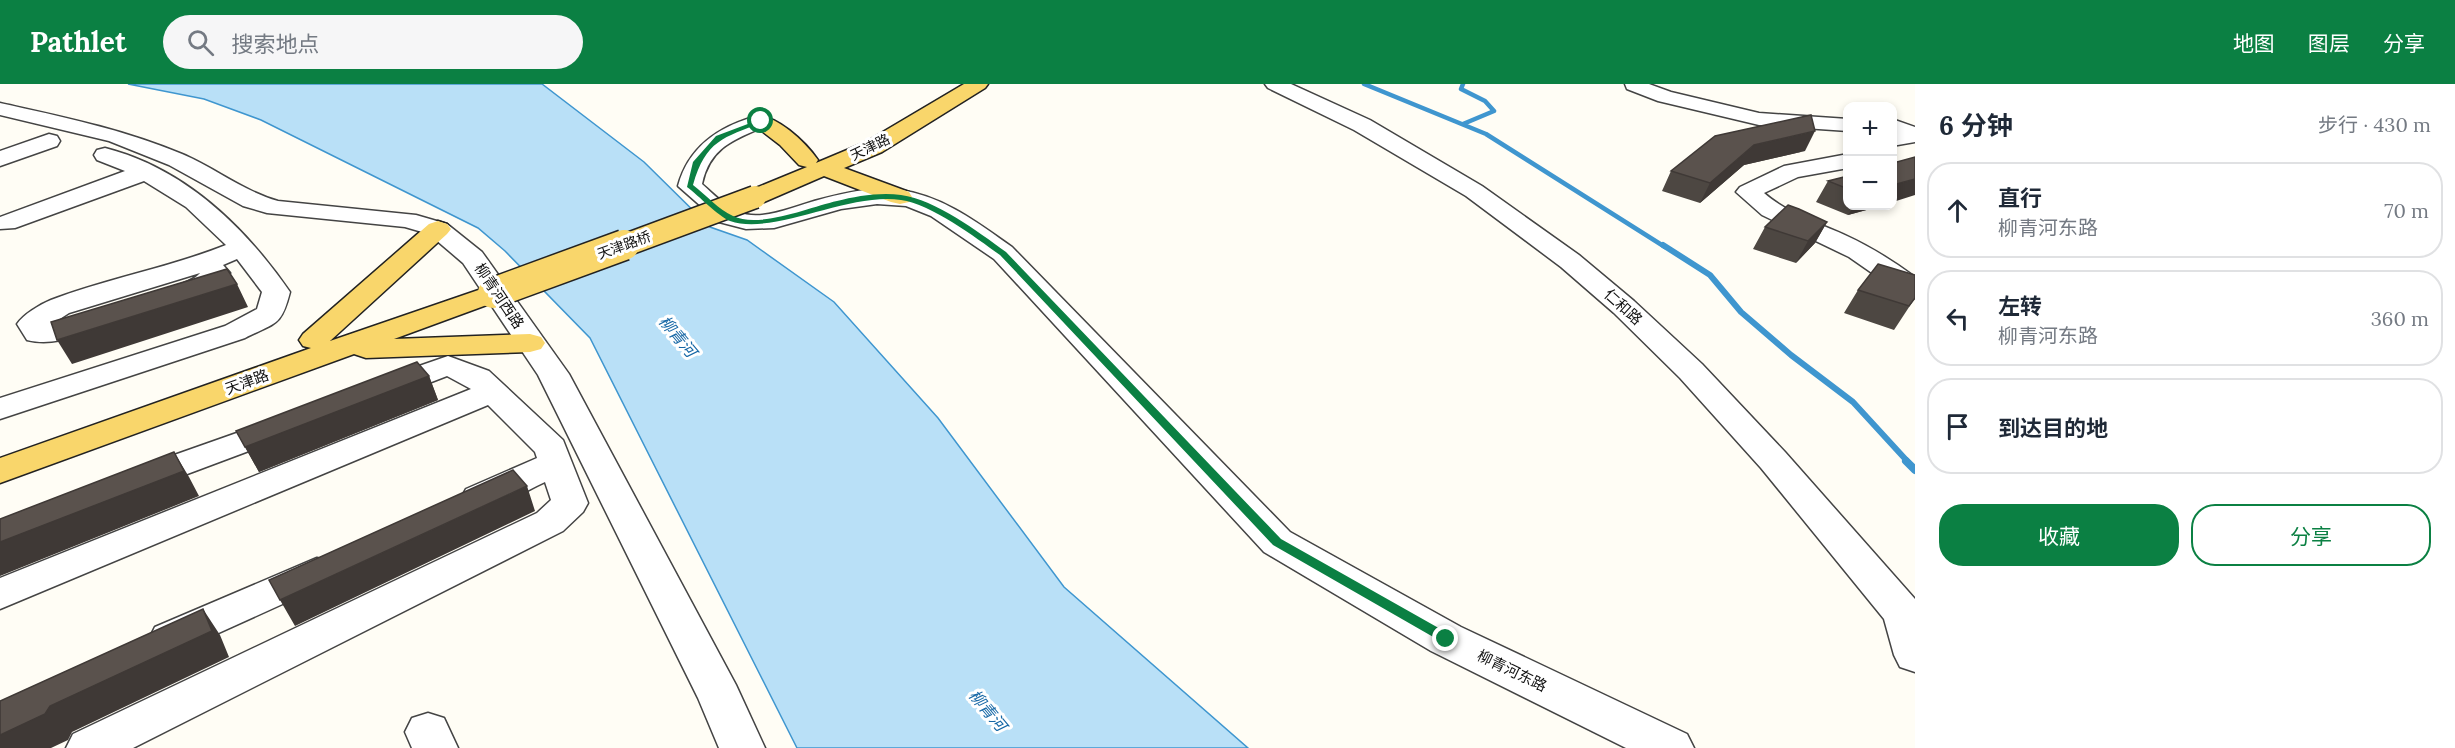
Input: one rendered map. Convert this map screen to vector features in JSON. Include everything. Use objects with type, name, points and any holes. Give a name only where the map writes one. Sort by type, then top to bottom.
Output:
[{"type":"main road","name":"天津路","points":[[815,164],[955,84]]},
{"type":"main road","name":"天津路","points":[[745,193],[815,164],[874,147],[956,100],[978,84]]},
{"type":"main road","points":[[761,121],[788,140],[815,164],[900,197]]},
{"type":"main road","name":"天津路桥","points":[[487,287],[745,193]]},
{"type":"main road","points":[[325,345],[438,229]]},
{"type":"main road","name":"天津路","points":[[0,471],[325,345],[487,287]]},
{"type":"main road","points":[[325,345],[530,343]]},
{"type":"main road","name":"天津路","points":[[0,450],[325,345]]},
{"type":"street","name":"仁和路","points":[[1275,84],[1362,125],[1426,161],[1474,191],[1570,261],[1624,307],[1691,371],[1912,618]]},
{"type":"street","name":"仁和路","points":[[1284,84],[1369,124],[1482,189],[1580,261],[1625,299],[1702,371],[1786,461],[1869,557],[1912,618],[1915,655]]},
{"type":"street","points":[[1634,85],[1677,100],[1759,119],[1843,126]]},
{"type":"street","name":"柳青河西路","points":[[0,109],[116,136],[177,160],[252,201],[276,208],[407,220],[438,229],[473,258],[553,374],[709,677],[742,748]]},
{"type":"street","name":"柳青河东路","points":[[761,121],[718,138],[697,162],[691,174],[690,186],[732,219],[750,222],[769,221],[840,202],[900,197],[916,201],[970,229],[1003,253],[1277,542],[1446,639],[1671,748]]},
{"type":"street","points":[[0,131],[83,147],[135,166],[207,212],[241,248],[276,292],[270,314],[235,332],[0,408]]},
{"type":"street","points":[[0,159],[49,141]]},
{"type":"street","points":[[1843,162],[1792,171],[1748,192],[1757,201],[1812,232],[1848,246],[1894,273],[1915,290]]},
{"type":"street","points":[[6,223],[145,172]]},
{"type":"street","points":[[205,262],[216,273],[202,288],[56,333],[38,334],[32,324],[59,307],[205,262],[241,248]]},
{"type":"street","points":[[89,748],[550,522],[570,502],[551,448],[478,378],[448,365],[359,398]]},
{"type":"street","points":[[0,594],[491,392]]},
{"type":"street","points":[[112,490],[314,415]]},
{"type":"street","points":[[447,512],[556,463]]},
{"type":"street","points":[[142,651],[349,557]]},
{"type":"water","name":"柳青河","points":[[128,84],[542,84],[644,162],[710,227],[747,240],[834,302],[938,418],[1064,587],[1248,748],[797,748],[590,338],[505,251],[478,228],[261,120],[204,99]]},
{"type":"building","points":[[1811,115],[1815,131],[1754,145],[1710,183],[1671,171],[1715,136]]},
{"type":"building","points":[[1915,157],[1915,179],[1897,184],[1897,162]]},
{"type":"building","points":[[1843,177],[1843,187],[1828,181]]},
{"type":"building","points":[[1788,205],[1827,222],[1808,241],[1765,227]]},
{"type":"building","points":[[1878,264],[1915,275],[1915,298],[1909,306],[1858,290]]},
{"type":"building","points":[[227,269],[237,284],[57,340],[51,322]]},
{"type":"building","points":[[417,362],[429,376],[245,447],[236,431]]},
{"type":"building","points":[[174,452],[184,471],[0,542],[0,519]]},
{"type":"building","points":[[513,470],[527,486],[280,600],[269,580]]},
{"type":"building","points":[[203,609],[212,631],[50,706],[45,714],[0,735],[0,701]]},
{"type":"waterway","points":[[1364,84],[1486,134],[1665,247]]},
{"type":"waterway","points":[[1463,84],[1461,89],[1485,101],[1494,111],[1463,124]]},
{"type":"waterway","points":[[1663,245],[1710,275],[1741,312],[1791,355],[1853,402],[1908,462]]},
{"type":"waterway","points":[[1906,461],[1915,470]]},
{"type":"route","points":[[761,121],[718,138],[697,162],[691,174],[690,186],[732,219],[750,222],[769,221],[840,202],[900,197],[916,201],[970,229],[1003,253],[1277,542],[1446,639]]}]
